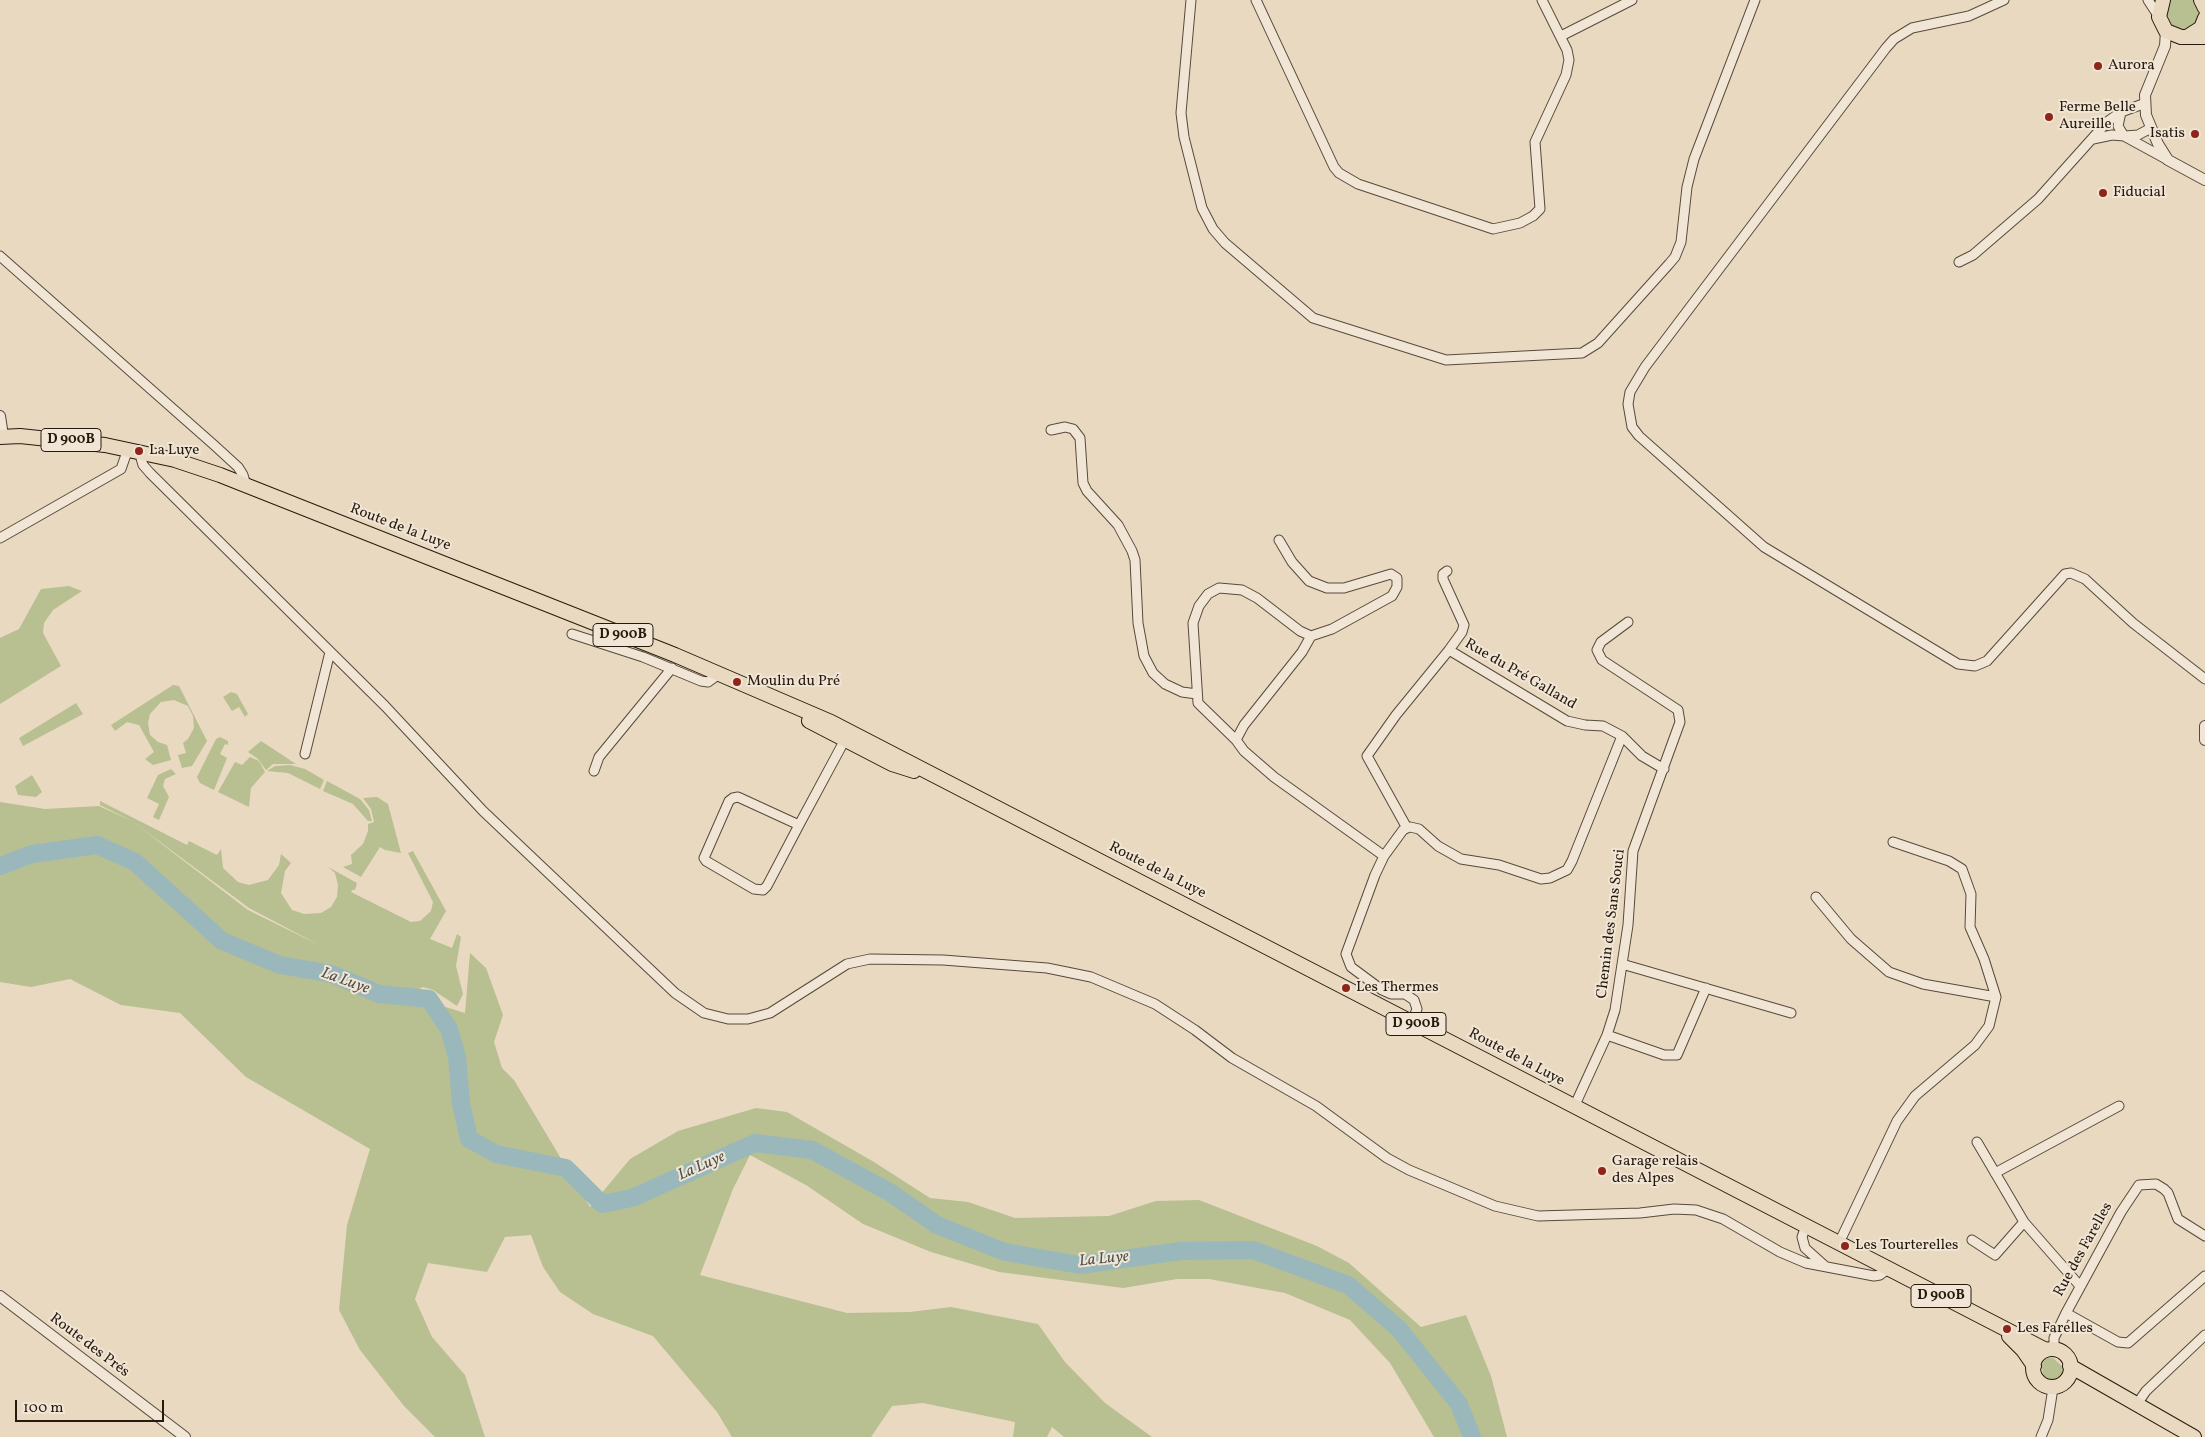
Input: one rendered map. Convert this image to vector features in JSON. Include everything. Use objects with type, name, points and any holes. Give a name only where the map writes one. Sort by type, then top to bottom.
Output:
[{"type":"main road","points":[[2163,0],[2159,17],[2166,31],[2183,37],[2205,37]]},
{"type":"main road","points":[[2201,0],[2205,8]]},
{"type":"main road","points":[[2183,37],[2201,28],[2205,18]]},
{"type":"main road","name":"Route de la Luye","points":[[2,437],[72,440],[133,450],[174,460],[246,485],[719,674],[943,780],[1994,1324],[2050,1350]]},
{"type":"main road","name":"Route de la Luye","points":[[1994,1324],[2023,1350],[2034,1366]]},
{"type":"main road","points":[[2106,1387],[2059,1386],[2037,1378],[2034,1366],[2038,1354],[2050,1350],[2065,1357],[2070,1366],[2194,1437]]},
{"type":"main road","points":[[2059,1386],[2070,1366]]},
{"type":"street","points":[[1191,0],[1181,113],[1184,137],[1202,208],[1213,228],[1225,243],[1313,318],[1432,357],[1452,360],[1582,353],[1598,343],[1669,264],[1681,242],[1687,187],[1694,159],[1755,0]]},
{"type":"street","points":[[1256,0],[1326,150],[1340,173],[1352,182],[1487,229],[1520,223],[1533,216],[1540,209],[1535,142],[1569,67],[1569,55],[1542,0]]},
{"type":"street","points":[[1561,36],[1632,0]]},
{"type":"street","points":[[2004,0],[1969,16],[1912,28],[1894,39],[1886,48],[1645,366],[1630,392],[1628,404],[1632,427],[1639,436],[1764,548],[1958,664],[1975,666],[1987,661],[2065,574],[2071,573],[2085,579],[2132,623],[2205,679]]},
{"type":"street","points":[[2148,0],[2159,17]]},
{"type":"street","points":[[2159,63],[2165,46],[2166,31]]},
{"type":"street","points":[[2168,160],[2151,128],[2144,104],[2148,85],[2159,63],[2169,48],[2183,37]]},
{"type":"street","points":[[1959,262],[1973,255],[2038,199],[2107,122],[2121,112],[2144,104]]},
{"type":"street","points":[[2121,112],[2118,126],[2124,136],[2205,180]]},
{"type":"street","points":[[2093,139],[2112,135],[2138,135],[2151,128]]},
{"type":"street","points":[[0,256],[238,467],[244,475],[246,485]]},
{"type":"street","points":[[0,416],[2,437]]},
{"type":"street","points":[[1051,430],[1066,427],[1073,429],[1080,438],[1083,483],[1087,491],[1118,525],[1132,551],[1135,560],[1138,623],[1144,656],[1152,674],[1165,684],[1182,692],[1197,694]]},
{"type":"street","points":[[0,538],[121,469],[133,450],[150,473],[385,706],[483,811],[675,993],[704,1013],[728,1019],[748,1019],[770,1013],[847,964],[870,959],[943,960],[1047,968],[1091,977],[1155,1004],[1232,1058],[1316,1106],[1387,1158],[1409,1170],[1495,1206],[1538,1216],[1640,1213],[1674,1209],[1696,1210],[1723,1219],[1789,1256],[1806,1263],[1874,1276],[1880,1275],[1889,1268]]},
{"type":"street","points":[[1236,740],[1244,725],[1302,652],[1311,636],[1332,629],[1392,596],[1397,587],[1397,578],[1391,574],[1344,588],[1327,588],[1309,581],[1292,562],[1279,540]]},
{"type":"street","points":[[1448,571],[1443,574],[1443,579],[1464,625],[1462,632],[1449,650]]},
{"type":"street","points":[[1311,636],[1300,631],[1257,598],[1242,590],[1219,588],[1208,594],[1199,606],[1193,623],[1198,703],[1236,740],[1244,751],[1274,777],[1384,856]]},
{"type":"street","name":"Chemin des Sans Souci","points":[[1574,1106],[1607,1035],[1614,1010],[1628,924],[1633,851],[1680,722],[1678,710],[1602,660],[1597,650],[1601,642],[1628,622]]},
{"type":"street","points":[[572,634],[708,682],[719,674]]},
{"type":"street","name":"Rue du Pré Galland","points":[[1407,828],[1367,756],[1396,716],[1449,650],[1567,721],[1603,726],[1622,736]]},
{"type":"street","points":[[305,754],[330,652]]},
{"type":"street","points":[[594,771],[600,757],[672,668]]},
{"type":"street","points":[[2205,726],[2205,740]]},
{"type":"street","points":[[799,826],[738,797],[733,798],[729,801],[704,858],[754,889],[763,890],[799,826],[847,735]]},
{"type":"street","points":[[1412,1022],[1417,1008],[1410,996],[1391,994],[1382,990],[1347,962],[1348,946],[1384,856],[1403,830],[1419,828],[1438,846],[1461,859],[1499,865],[1542,879],[1550,878],[1567,870],[1572,861],[1622,736],[1642,756],[1664,769]]},
{"type":"street","points":[[1839,1243],[1897,1121],[1914,1096],[1975,1045],[1989,1026],[1996,997],[1984,959],[1970,927],[1971,894],[1962,869],[1948,861],[1894,842]]},
{"type":"street","points":[[1816,897],[1851,939],[1889,972],[1923,984],[1996,997]]},
{"type":"street","points":[[1622,964],[1791,1013]]},
{"type":"street","points":[[1607,1035],[1664,1055],[1677,1055],[1706,988]]},
{"type":"street","points":[[1995,1173],[2119,1106]]},
{"type":"street","points":[[1977,1142],[2024,1222],[2080,1286]]},
{"type":"street","name":"Rue des Farelles","points":[[2205,1236],[2178,1220],[2168,1193],[2164,1189],[2156,1184],[2139,1185],[2121,1212],[2066,1313],[2118,1342],[2128,1343],[2205,1276]]},
{"type":"street","points":[[1972,1240],[1994,1255],[2024,1222]]},
{"type":"street","points":[[1806,1226],[1802,1237],[1805,1248],[1827,1268]]},
{"type":"street","name":"Route des Prés","points":[[0,1296],[185,1437]]},
{"type":"street","points":[[2050,1350],[2066,1313]]},
{"type":"street","points":[[2137,1404],[2146,1391],[2205,1335]]},
{"type":"street","points":[[2041,1437],[2059,1386]]},
{"type":"green space","points":[[2171,0],[2193,0],[2200,12],[2196,24],[2186,31],[2173,29],[2165,19],[2168,3]]},
{"type":"green space","points":[[69,586],[82,591],[53,610],[44,623],[43,633],[61,666],[0,704],[0,638],[19,629],[41,589]]},
{"type":"green space","points":[[173,685],[179,686],[207,741],[192,766],[182,768],[178,755],[186,753],[183,743],[188,739],[194,728],[193,716],[188,706],[174,700],[161,702],[150,714],[148,723],[150,735],[158,742],[167,745],[171,760],[153,765],[145,759],[154,752],[139,725],[127,722],[115,731],[111,725]]},
{"type":"green space","points":[[231,692],[237,694],[248,714],[245,717],[239,707],[232,711],[223,697]]},
{"type":"green space","points":[[76,703],[83,714],[23,746],[19,738]]},
{"type":"green space","points":[[220,737],[228,741],[228,745],[225,744],[220,754],[227,758],[214,790],[200,783],[197,777],[216,739]]},
{"type":"green space","points":[[261,741],[296,764],[273,764],[266,770],[258,759],[248,752]]},
{"type":"green space","points":[[250,757],[259,761],[265,772],[251,788],[249,807],[218,792],[235,762],[242,765]]},
{"type":"green space","points":[[290,765],[305,769],[324,780],[320,789],[288,773],[267,771],[275,766]]},
{"type":"green space","points":[[171,769],[176,774],[165,779],[163,786],[169,797],[159,820],[153,817],[159,804],[147,798],[158,775]]},
{"type":"green space","points":[[32,775],[42,792],[36,797],[18,795],[15,786]]},
{"type":"green space","points":[[327,781],[360,799],[369,810],[372,821],[368,821],[353,804],[323,791]]},
{"type":"green space","points":[[377,797],[388,804],[401,853],[385,850],[380,847],[361,877],[343,867],[352,864],[351,855],[363,844],[368,831],[368,824],[374,822],[371,809],[363,798]]},
{"type":"green space","points":[[100,801],[187,845],[189,841],[217,855],[221,849],[223,868],[238,882],[249,885],[268,880],[279,865],[281,854],[291,863],[285,871],[281,893],[292,910],[304,914],[321,913],[331,907],[337,897],[338,885],[335,873],[328,867],[357,883],[355,890],[351,892],[411,922],[420,921],[431,911],[433,902],[408,853],[413,851],[446,911],[430,939],[452,948],[457,934],[461,937],[456,966],[463,994],[457,1006],[433,990],[423,987],[407,995],[465,1013],[470,953],[486,968],[503,1015],[494,1042],[502,1068],[514,1080],[590,1207],[630,1159],[678,1131],[756,1108],[787,1112],[874,1162],[930,1198],[968,1202],[1015,1218],[1109,1216],[1156,1201],[1199,1200],[1317,1246],[1349,1263],[1421,1327],[1466,1315],[1491,1376],[1507,1437],[1434,1437],[1390,1363],[1350,1320],[1285,1293],[1209,1279],[1177,1279],[1123,1288],[999,1272],[931,1252],[863,1224],[806,1185],[750,1155],[733,1189],[700,1275],[847,1313],[910,1312],[951,1307],[1038,1324],[1065,1362],[1105,1403],[1152,1437],[1064,1437],[1052,1427],[1047,1437],[1013,1437],[1015,1422],[923,1403],[892,1406],[871,1437],[732,1437],[717,1412],[653,1336],[593,1314],[560,1292],[543,1267],[531,1235],[505,1237],[487,1272],[428,1263],[415,1299],[432,1337],[465,1375],[485,1437],[435,1437],[404,1406],[360,1350],[339,1310],[347,1225],[370,1149],[246,1077],[180,1013],[121,1005],[70,979],[31,987],[0,982],[0,802],[45,809],[99,806],[132,821],[100,805]],"holes":[[[133,822],[249,908],[321,946],[248,910]]]},
{"type":"green space","points":[[2047,1358],[2053,1358],[2062,1366],[2064,1375],[2062,1380],[2052,1382],[2044,1376],[2041,1365]]},
{"type":"waterway","name":"La Luye","points":[[0,866],[32,854],[97,845],[135,862],[222,941],[280,965],[332,974],[379,994],[429,999],[449,1029],[457,1057],[461,1103],[469,1139],[496,1154],[566,1168],[602,1204],[632,1198],[755,1143],[812,1150],[891,1193],[937,1225],[1005,1252],[1080,1265],[1181,1251],[1253,1250],[1348,1285],[1399,1329],[1459,1404],[1472,1437]]},
{"type":"place","name":"Aurora","points":[[2098,66]]},
{"type":"place","name":"Ferme Belle Aureille","points":[[2049,117]]},
{"type":"place","name":"Isatis","points":[[2195,134]]},
{"type":"place","name":"Fiducial","points":[[2103,193]]},
{"type":"place","name":"La Luye","points":[[139,451]]},
{"type":"place","name":"Moulin du Pré","points":[[737,682]]},
{"type":"place","name":"Les Thermes","points":[[1346,988]]},
{"type":"place","name":"Garage relais des Alpes","points":[[1602,1171]]},
{"type":"place","name":"Les Tourterelles","points":[[1845,1246]]},
{"type":"place","name":"Les Farelles","points":[[2007,1329]]}]
